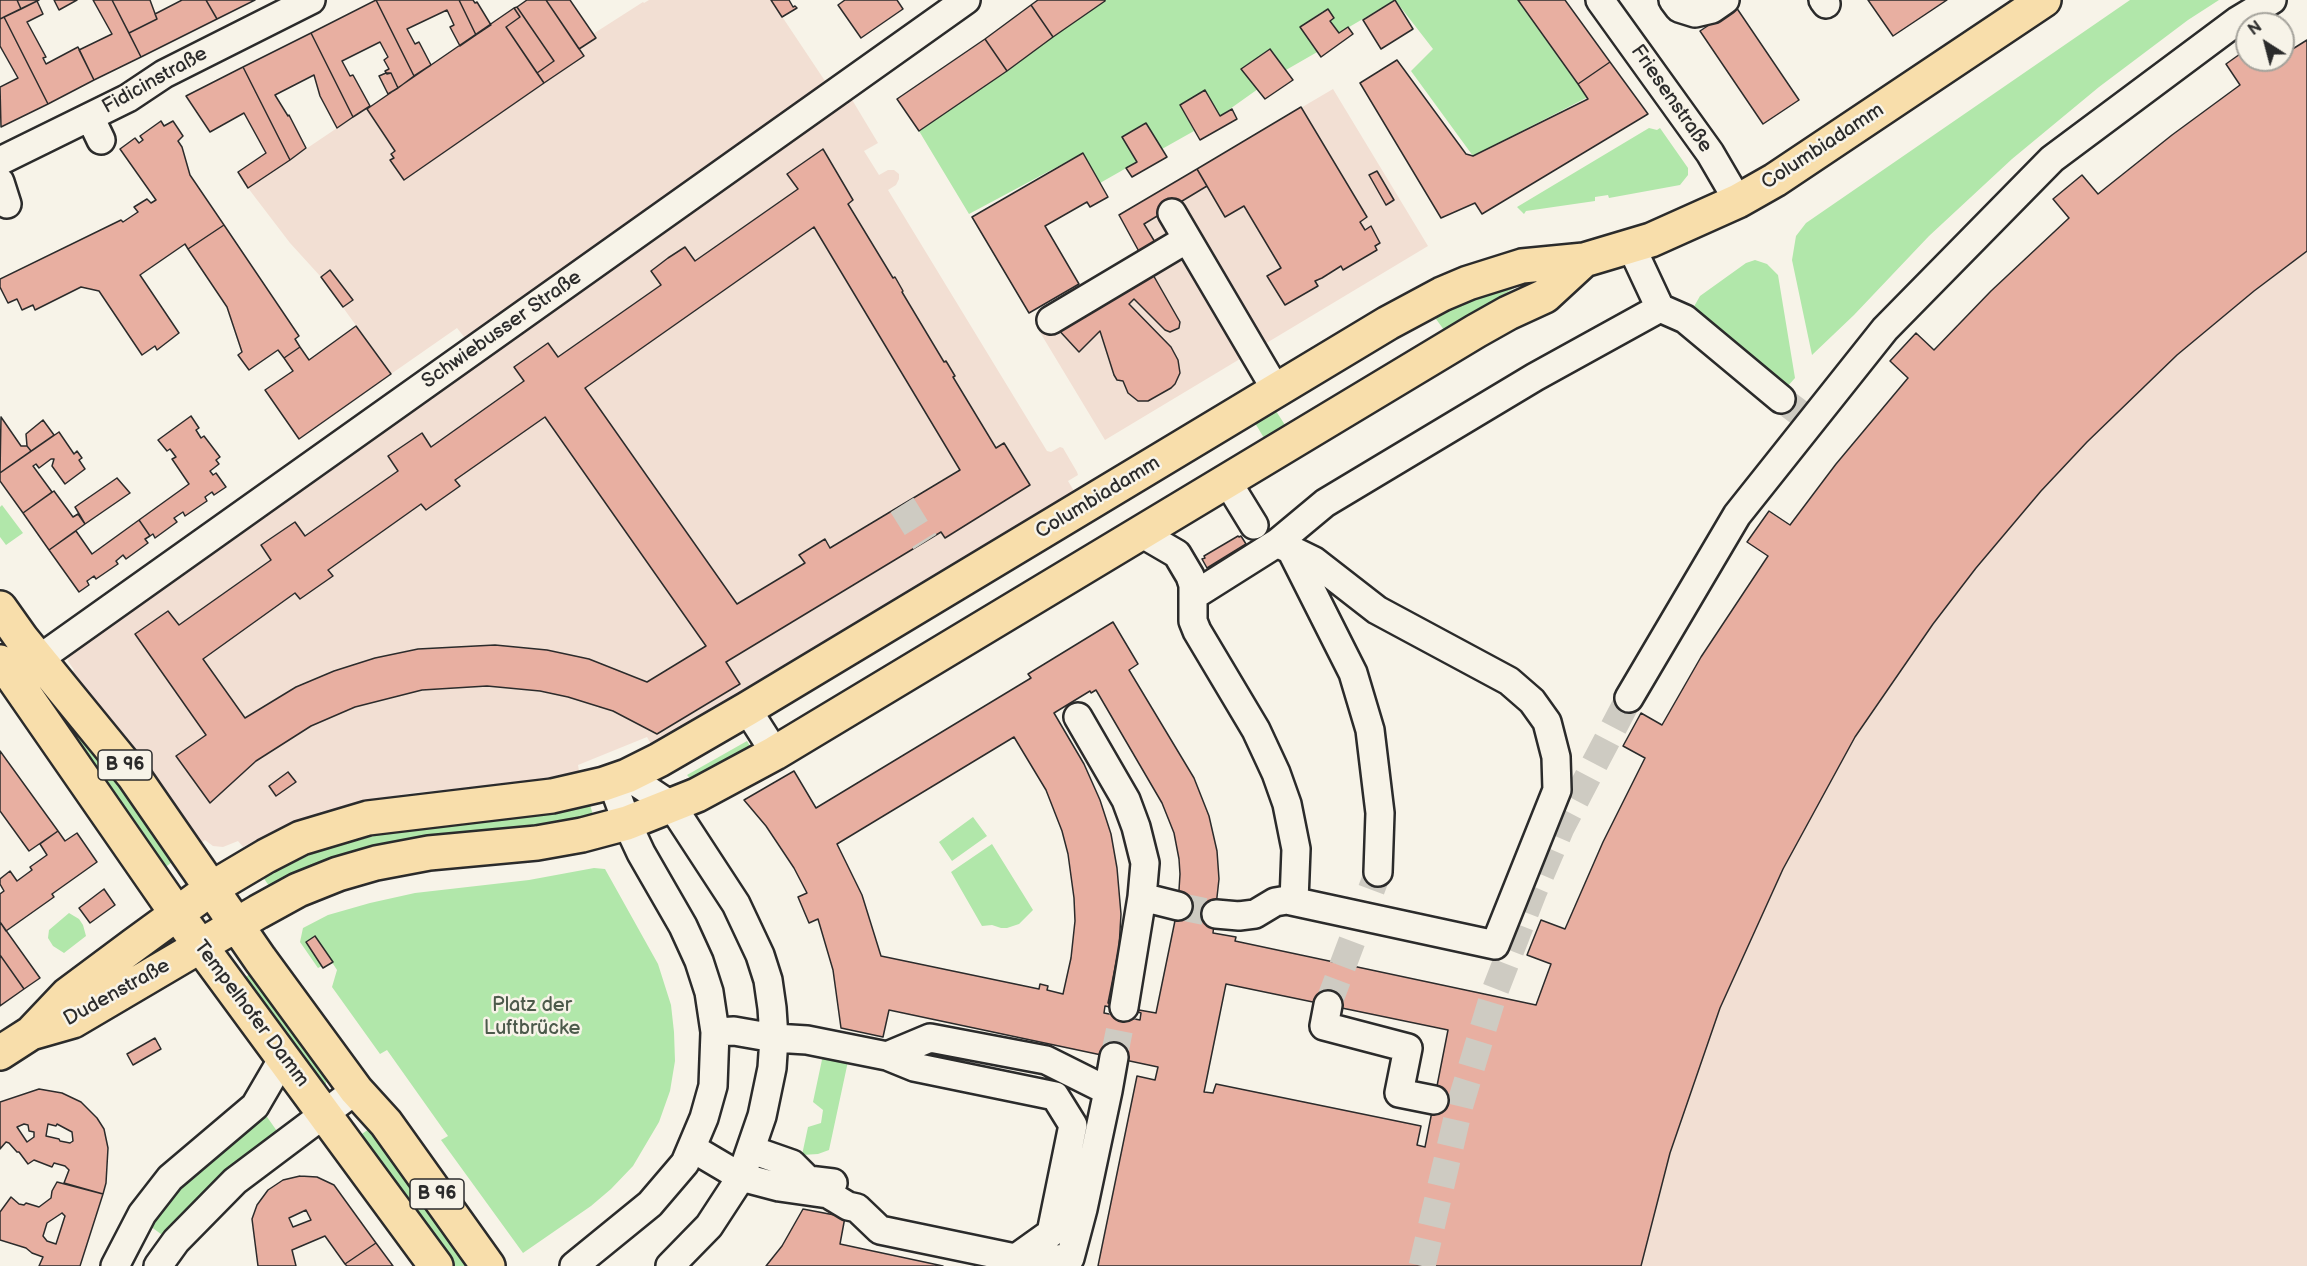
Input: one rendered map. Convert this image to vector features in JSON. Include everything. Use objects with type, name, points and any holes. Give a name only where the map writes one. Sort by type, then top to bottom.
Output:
[{"type":"main road","name":"Columbiadamm","points":[[619,779],[659,760],[747,709],[1388,323],[1451,290],[1494,274],[1522,266],[1584,260],[1631,246],[1668,234],[1738,201],[1775,180],[2044,0]]},
{"type":"main road","name":"Columbiadamm","points":[[672,806],[775,753],[1500,318],[1545,296],[1584,260]]},
{"type":"main road","points":[[1276,390],[1303,435]]},
{"type":"main road","points":[[1222,423],[1238,474]]},
{"type":"main road","points":[[1114,488],[1141,533]]},
{"type":"main road","name":"B 96","points":[[0,608],[17,666],[177,914]]},
{"type":"main road","name":"B 96","points":[[17,666],[133,775],[212,888]]},
{"type":"main road","points":[[177,914],[247,866],[301,838],[368,818],[552,796],[619,779]]},
{"type":"main road","points":[[200,946],[298,890],[376,862],[429,853],[537,843],[582,835],[627,823],[672,806]]},
{"type":"main road","name":"Tempelhofer Damm","points":[[212,888],[236,925],[356,1090],[386,1123],[488,1266]]},
{"type":"main road","name":"Tempelhofer Damm","points":[[177,914],[436,1266]]},
{"type":"main road","name":"Dudenstraße","points":[[0,1053],[31,1033],[67,994],[177,914]]},
{"type":"main road","name":"Dudenstraße","points":[[31,1033],[74,1021],[200,946]]},
{"type":"street","name":"Fidicinstraße","points":[[0,161],[95,128],[128,98],[164,74],[311,0]]},
{"type":"street","name":"Schwiebusser Straße","points":[[17,666],[966,0]]},
{"type":"street","name":"Friesenstraße","points":[[1600,0],[1710,153],[1738,201]]},
{"type":"street","points":[[1673,0],[1679,8],[1695,13],[1712,9],[1725,0]]},
{"type":"street","points":[[1629,698],[1737,515],[1885,329],[2052,159],[2237,21],[2272,0]]},
{"type":"street","points":[[1172,213],[1276,390]]},
{"type":"street","points":[[1051,320],[1187,239]]},
{"type":"street","points":[[1631,246],[1660,308],[1685,319],[1781,399]]},
{"type":"street","points":[[1193,596],[1284,547],[1324,503],[1535,377],[1660,308]]},
{"type":"street","points":[[1238,474],[1254,525]]},
{"type":"street","points":[[1141,533],[1177,554],[1190,576],[1193,585],[1193,621],[1197,631],[1256,730],[1276,773],[1287,804],[1296,849],[1294,901]]},
{"type":"street","points":[[1284,547],[1353,674],[1370,729],[1380,813],[1378,872]]},
{"type":"street","points":[[1216,914],[1239,916],[1255,914],[1281,900],[1294,901],[1495,945],[1557,790],[1556,757],[1547,722],[1532,701],[1509,681],[1377,610],[1314,561],[1284,547]]},
{"type":"street","points":[[747,709],[775,753]]},
{"type":"street","points":[[1078,717],[1115,779],[1136,826],[1145,863],[1142,897],[1124,1007]]},
{"type":"street","points":[[619,779],[672,806],[746,922],[768,980],[774,1038],[772,1068],[752,1150],[741,1177],[709,1226],[670,1266]]},
{"type":"street","points":[[574,1266],[650,1204],[685,1163],[713,1086],[715,1032],[709,992],[699,961],[627,823],[619,779]]},
{"type":"street","points":[[1142,897],[1178,906]]},
{"type":"street","points":[[1328,1005],[1324,1026],[1408,1048],[1399,1093],[1434,1100]]},
{"type":"street","points":[[715,1032],[807,1040],[887,1056],[914,1067],[1055,1096],[1073,1125],[1051,1233],[1016,1258]]},
{"type":"street","points":[[887,1056],[930,1038],[1046,1060],[1108,1091]]},
{"type":"street","points":[[843,1189],[848,1206],[857,1208],[880,1230],[1029,1261],[1069,1262],[1093,1167],[1114,1057]]},
{"type":"street","points":[[115,1266],[163,1171],[255,1106],[283,1058]]},
{"type":"street","points":[[135,1226],[164,1259],[204,1211],[235,1181],[356,1090]]},
{"type":"street","points":[[692,1148],[741,1177],[779,1187],[843,1189]]},
{"type":"street","points":[[752,1150],[792,1164],[825,1164]]},
{"type":"street","points":[[792,1164],[808,1180],[843,1189]]},
{"type":"shaded area","points":[[527,0],[546,0],[579,49],[595,38],[593,34],[649,0],[771,0],[827,84],[465,338],[457,328],[391,374],[321,277],[290,243],[248,188]]},
{"type":"shaded area","points":[[1333,89],[1428,246],[1105,440],[1035,324],[1142,257],[1119,215]]},
{"type":"shaded area","points":[[851,98],[878,143],[864,151],[879,175],[888,170],[894,170],[899,174],[896,185],[888,190],[1047,451],[1063,448],[1078,475],[1068,481],[1074,491],[651,744],[647,737],[578,765],[579,771],[534,781],[413,793],[358,802],[294,821],[243,847],[238,841],[223,847],[213,846],[205,840],[199,845],[71,673],[74,670],[68,661],[69,655]]},
{"type":"shaded area","points":[[2307,251],[2307,1266],[1641,1266],[1670,1153],[1720,1008],[1783,869],[1855,737],[1933,624],[1976,568],[2041,491],[2087,442],[2177,355],[2254,291]]},
{"type":"green space","points":[[1104,0],[1395,0],[1339,33],[1323,11],[1300,27],[1319,51],[1286,70],[1270,49],[1242,69],[1258,89],[1220,116],[1205,91],[1180,105],[1194,131],[1162,149],[1146,123],[1122,137],[1137,162],[1100,183],[1083,153],[969,214],[919,131]]},
{"type":"green space","points":[[1395,0],[1518,0],[1588,97],[1473,156],[1411,71],[1433,49]]},
{"type":"green space","points":[[2130,0],[2219,0],[2188,20],[2099,87],[2012,159],[1929,236],[1854,315],[1812,355],[1792,260],[1796,236],[1806,223]]},
{"type":"green space","points":[[1649,128],[1657,130],[1660,128],[1688,168],[1688,175],[1680,185],[1609,198],[1608,195],[1595,197],[1595,201],[1526,211],[1524,214],[1517,207]]},
{"type":"green space","points":[[1755,260],[1767,264],[1778,275],[1795,378],[1787,387],[1692,310],[1700,296],[1746,263]]},
{"type":"green space","points":[[1526,281],[1444,330],[1436,319],[1437,316],[1471,299]]},
{"type":"green space","points":[[1276,411],[1285,425],[1264,438],[1255,423]]},
{"type":"green space","points":[[2,505],[23,533],[6,545],[0,537],[0,507]]},
{"type":"green space","points":[[44,685],[176,859],[163,869],[37,689]]},
{"type":"green space","points":[[747,741],[750,746],[749,755],[695,784],[687,775]]},
{"type":"green space","points":[[590,805],[594,818],[271,889],[263,877],[316,852],[392,831],[458,822],[516,818]]},
{"type":"green space","points":[[973,817],[987,836],[952,861],[939,842]]},
{"type":"green space","points":[[992,844],[1033,910],[1019,924],[1007,928],[982,926],[951,872]]},
{"type":"green space","name":"Platz der Luftbrücke","points":[[594,868],[605,869],[658,964],[671,1005],[674,1032],[675,1061],[670,1091],[659,1122],[633,1166],[591,1206],[523,1253],[441,1140],[448,1136],[387,1050],[380,1054],[332,987],[337,970],[315,936],[306,942],[322,966],[318,968],[300,942],[303,928],[328,915],[370,903],[415,893],[529,880]]},
{"type":"green space","points":[[69,913],[79,919],[86,936],[64,953],[53,946],[48,938],[49,930]]},
{"type":"green space","points":[[251,973],[322,1072],[326,1082],[326,1092],[239,982]]},
{"type":"green space","points":[[823,1055],[848,1060],[847,1066],[829,1150],[818,1154],[802,1155],[808,1127],[821,1123],[823,1110],[813,1102]]},
{"type":"green space","points":[[265,1114],[279,1134],[165,1237],[150,1226],[169,1195]]},
{"type":"green space","points":[[373,1126],[475,1266],[449,1266],[355,1139]]},
{"type":"building","points":[[0,0],[17,0],[21,9],[0,19]]},
{"type":"building","points":[[17,0],[39,0],[21,9]]},
{"type":"building","points":[[54,0],[77,0],[59,10]]},
{"type":"building","points":[[93,0],[112,0],[141,57],[94,80],[79,50],[112,34]]},
{"type":"building","points":[[112,0],[150,0],[157,19],[129,33]]},
{"type":"building","points":[[182,0],[206,0],[217,19],[141,57],[129,33],[157,19],[155,14]]},
{"type":"building","points":[[206,0],[255,0],[217,19]]},
{"type":"building","points":[[376,0],[459,0],[476,35],[460,46],[450,27],[454,25],[447,10],[407,29],[415,44],[419,42],[431,65],[414,76]]},
{"type":"building","points":[[376,0],[414,76],[398,88],[391,73],[387,74],[385,71],[389,69],[384,60],[388,57],[380,42],[342,61],[350,76],[353,75],[370,106],[353,117],[311,33]]},
{"type":"building","points":[[459,0],[477,2],[491,25],[476,35]]},
{"type":"building","points":[[527,0],[546,0],[584,56],[544,83],[537,73],[554,61],[517,7]]},
{"type":"building","points":[[546,0],[570,0],[596,38],[579,49]]},
{"type":"building","points":[[771,0],[789,0],[793,7],[797,8],[782,17]]},
{"type":"building","points":[[845,0],[897,0],[903,9],[861,38],[838,5]]},
{"type":"building","points":[[1038,0],[1105,1],[1053,37],[1031,5]]},
{"type":"building","points":[[1395,0],[1413,29],[1381,49],[1363,20]]},
{"type":"building","points":[[1518,0],[1565,0],[1610,62],[1578,84]]},
{"type":"building","points":[[1868,0],[1947,0],[1893,36]]},
{"type":"building","points":[[37,1],[43,14],[27,22],[46,57],[43,58],[46,64],[78,47],[94,80],[48,104],[4,17]]},
{"type":"building","points":[[1031,5],[1053,37],[1007,71],[985,39]]},
{"type":"building","points":[[517,7],[554,61],[537,73],[506,27],[520,17],[514,8]]},
{"type":"building","points":[[1736,7],[1799,100],[1763,124],[1700,31]]},
{"type":"building","points":[[514,8],[520,17],[506,27],[544,83],[404,180],[390,160],[394,158],[391,154],[395,151],[367,109]]},
{"type":"building","points":[[1328,9],[1334,18],[1330,21],[1339,33],[1348,27],[1353,34],[1321,57],[1300,27]]},
{"type":"building","points":[[4,17],[48,104],[1,127],[0,87],[18,78],[0,46],[0,19]]},
{"type":"building","points":[[311,33],[353,117],[337,128],[320,96],[314,75],[275,95],[289,115],[306,148],[290,160],[243,67]]},
{"type":"building","points":[[985,39],[1007,71],[919,131],[897,99]]},
{"type":"building","points":[[2307,40],[2307,251],[2254,291],[2177,355],[2087,442],[2041,491],[1976,568],[1933,624],[1855,737],[1783,869],[1720,1008],[1670,1153],[1641,1266],[1098,1266],[1137,1076],[1155,1080],[1158,1067],[889,1010],[883,1037],[841,1028],[833,970],[818,919],[809,923],[798,897],[807,893],[794,868],[766,826],[744,800],[794,771],[816,808],[1031,678],[1028,674],[1113,622],[1138,664],[1129,670],[1194,778],[1209,816],[1217,851],[1219,879],[1213,933],[1236,937],[1235,941],[1536,1005],[1551,964],[1527,955],[1541,920],[1565,929],[1603,842],[1645,758],[1623,746],[1641,713],[1662,725],[1701,657],[1768,556],[1747,542],[1769,511],[1790,525],[1836,464],[1908,378],[1890,361],[1916,333],[1934,350],[1991,291],[2069,218],[2053,199],[2082,175],[2098,194],[2240,85],[2226,64],[2235,58],[2235,72],[2295,72],[2295,48]],"holes":[[[1096,690],[1162,803],[1174,833],[1179,859],[1178,906],[1156,1013],[1139,1010],[1140,1020],[1104,1013],[1105,1006],[1110,1007],[1111,1004],[1108,1003],[1119,948],[1121,914],[1117,868],[1111,834],[1100,800],[1084,764],[1054,713],[1090,691],[1091,693]],[[1014,737],[1046,790],[1062,831],[1068,854],[1075,921],[1071,958],[1063,994],[1047,990],[1048,986],[1040,984],[1039,989],[881,956],[862,895],[837,844]],[[1226,984],[1448,1030],[1425,1147],[1417,1145],[1421,1126],[1216,1084],[1213,1093],[1204,1092]]]},
{"type":"building","points":[[1270,49],[1293,80],[1265,99],[1241,69]]},
{"type":"building","points":[[1397,60],[1466,154],[1473,156],[1588,99],[1578,84],[1610,62],[1648,114],[1482,214],[1475,203],[1441,218],[1360,83]]},
{"type":"building","points":[[243,67],[290,160],[248,188],[238,172],[266,153],[244,113],[210,132],[186,96]]},
{"type":"building","points":[[391,73],[398,88],[388,94],[379,76]]},
{"type":"building","points":[[1205,90],[1220,116],[1232,109],[1237,119],[1200,140],[1180,105]]},
{"type":"building","points":[[1301,107],[1367,217],[1360,222],[1365,230],[1371,226],[1380,243],[1375,246],[1377,250],[1343,270],[1341,266],[1315,281],[1318,286],[1285,305],[1267,276],[1281,268],[1244,206],[1225,217],[1197,169]]},
{"type":"building","points":[[161,121],[164,126],[173,121],[183,136],[178,141],[190,175],[224,225],[188,249],[185,244],[140,275],[179,333],[157,350],[155,346],[142,355],[99,291],[81,287],[35,310],[33,305],[22,310],[17,299],[8,303],[0,287],[0,279],[121,220],[123,222],[138,212],[134,207],[147,199],[151,203],[156,200],[120,149],[135,138],[139,143],[143,140],[140,136]]},
{"type":"building","points":[[1146,123],[1167,157],[1132,177],[1126,168],[1137,162],[1122,137]]},
{"type":"building","points":[[823,149],[853,200],[848,204],[893,278],[895,277],[944,362],[946,361],[955,376],[953,377],[996,448],[1004,443],[1030,485],[945,538],[941,532],[726,662],[740,684],[657,734],[613,711],[540,691],[487,686],[422,690],[355,707],[311,726],[256,761],[210,803],[176,756],[206,735],[135,634],[168,611],[179,625],[271,560],[261,545],[295,522],[305,536],[398,471],[388,456],[422,433],[431,447],[524,381],[514,367],[548,343],[558,357],[661,285],[651,271],[668,258],[685,247],[695,261],[798,189],[787,174]],"holes":[[[814,227],[960,470],[830,548],[825,539],[799,555],[805,563],[737,604],[585,388]],[[545,417],[706,646],[647,682],[589,659],[547,650],[495,645],[418,649],[375,658],[334,671],[296,687],[245,718],[203,659],[295,593],[300,599],[333,576],[328,570],[421,504],[426,510],[460,486],[455,480]]]},
{"type":"building","points":[[1083,153],[1108,197],[1090,207],[1087,202],[1045,226],[1079,284],[1029,313],[972,217]]},
{"type":"building","points":[[1197,169],[1207,186],[1144,224],[1158,247],[1142,257],[1119,215]]},
{"type":"building","points":[[1377,171],[1394,200],[1386,205],[1369,175]]},
{"type":"building","points":[[224,225],[299,336],[295,339],[300,347],[284,358],[278,350],[249,370],[238,355],[242,352],[227,307],[188,249]]},
{"type":"building","points":[[1148,266],[1180,322],[1179,328],[1170,332],[1165,330],[1134,299],[1129,304],[1171,347],[1178,360],[1180,373],[1171,388],[1148,401],[1138,401],[1128,393],[1123,381],[1117,380],[1114,375],[1100,331],[1079,352],[1055,326]]},
{"type":"building","points":[[330,270],[353,300],[343,307],[321,277]]},
{"type":"building","points":[[356,326],[391,374],[299,439],[265,390],[293,371],[284,358],[300,347],[309,360]]},
{"type":"building","points":[[191,416],[199,428],[196,430],[201,438],[204,436],[220,457],[216,460],[219,464],[210,471],[213,475],[216,473],[226,487],[214,495],[212,492],[205,497],[207,501],[185,516],[183,512],[174,518],[177,522],[155,538],[153,534],[150,536],[139,520],[189,484],[172,459],[176,457],[170,449],[167,451],[158,440]]},
{"type":"building","points":[[1,417],[21,446],[27,446],[31,451],[0,473]]},
{"type":"building","points":[[43,420],[54,435],[31,451],[27,446],[26,434]]},
{"type":"building","points":[[59,432],[74,454],[77,451],[82,458],[79,460],[85,469],[65,484],[52,466],[54,459],[39,468],[36,464],[33,466],[52,492],[23,513],[0,481],[0,473]]},
{"type":"building","points":[[117,478],[130,493],[85,524],[75,507]]},
{"type":"building","points":[[54,491],[73,517],[78,514],[85,524],[49,550],[23,513]]},
{"type":"building","points":[[139,520],[150,536],[145,539],[148,543],[126,559],[123,555],[116,561],[118,564],[96,579],[94,576],[87,581],[89,585],[79,592],[49,550],[76,531],[92,554]]},
{"type":"building","points":[[1241,536],[1246,544],[1207,568],[1202,559],[1205,558],[1204,556]]},
{"type":"building","points":[[0,751],[58,831],[29,851],[0,811]]},
{"type":"building","points":[[288,772],[296,782],[276,796],[269,786]]},
{"type":"building","points":[[58,831],[65,841],[77,833],[97,862],[52,894],[54,897],[6,931],[0,922],[0,894],[4,891],[0,879],[10,871],[17,881],[32,870],[30,867],[47,855],[40,844]]},
{"type":"building","points":[[104,889],[115,905],[90,923],[79,908]]},
{"type":"building","points":[[0,922],[40,978],[24,989],[0,955]]},
{"type":"building","points":[[315,936],[333,962],[323,968],[306,942]]},
{"type":"building","points":[[0,955],[24,989],[0,1006]]},
{"type":"building","points":[[155,1038],[161,1049],[133,1065],[127,1054]]},
{"type":"building","points":[[39,1089],[62,1093],[81,1102],[97,1118],[104,1129],[108,1148],[103,1194],[64,1183],[69,1170],[65,1166],[54,1163],[52,1167],[34,1160],[28,1164],[19,1152],[6,1142],[0,1149],[0,1102]],"holes":[[[48,1124],[56,1126],[57,1124],[72,1132],[73,1141],[70,1143],[46,1136]],[[28,1125],[29,1131],[34,1132],[34,1137],[27,1142],[17,1127]]]},
{"type":"building","points":[[300,1176],[317,1177],[334,1185],[376,1243],[345,1264],[325,1236],[292,1250],[296,1266],[258,1266],[252,1219],[257,1205],[268,1190],[283,1180]],"holes":[[[306,1210],[311,1220],[293,1227],[289,1218]]]},
{"type":"building","points":[[57,1182],[103,1194],[80,1266],[39,1266],[43,1257],[26,1248],[0,1240],[0,1212],[11,1197],[19,1204],[26,1203],[39,1207],[51,1198]],"holes":[[[62,1213],[65,1216],[56,1244],[47,1241],[43,1236],[47,1223]]]},
{"type":"building","points":[[803,1209],[845,1217],[840,1244],[943,1266],[766,1266],[782,1246]]},
{"type":"building","points":[[376,1243],[393,1266],[347,1266],[345,1264]]},
{"type":"tunnel","points":[[1781,399],[1812,422]]},
{"type":"tunnel","points":[[902,505],[925,542]]},
{"type":"tunnel","points":[[1422,1266],[1460,1105],[1493,996],[1561,828],[1629,698]]},
{"type":"tunnel","points":[[1328,1005],[1378,872]]},
{"type":"tunnel","points":[[1178,906],[1216,914]]},
{"type":"tunnel","points":[[1114,1057],[1124,1007]]}]
